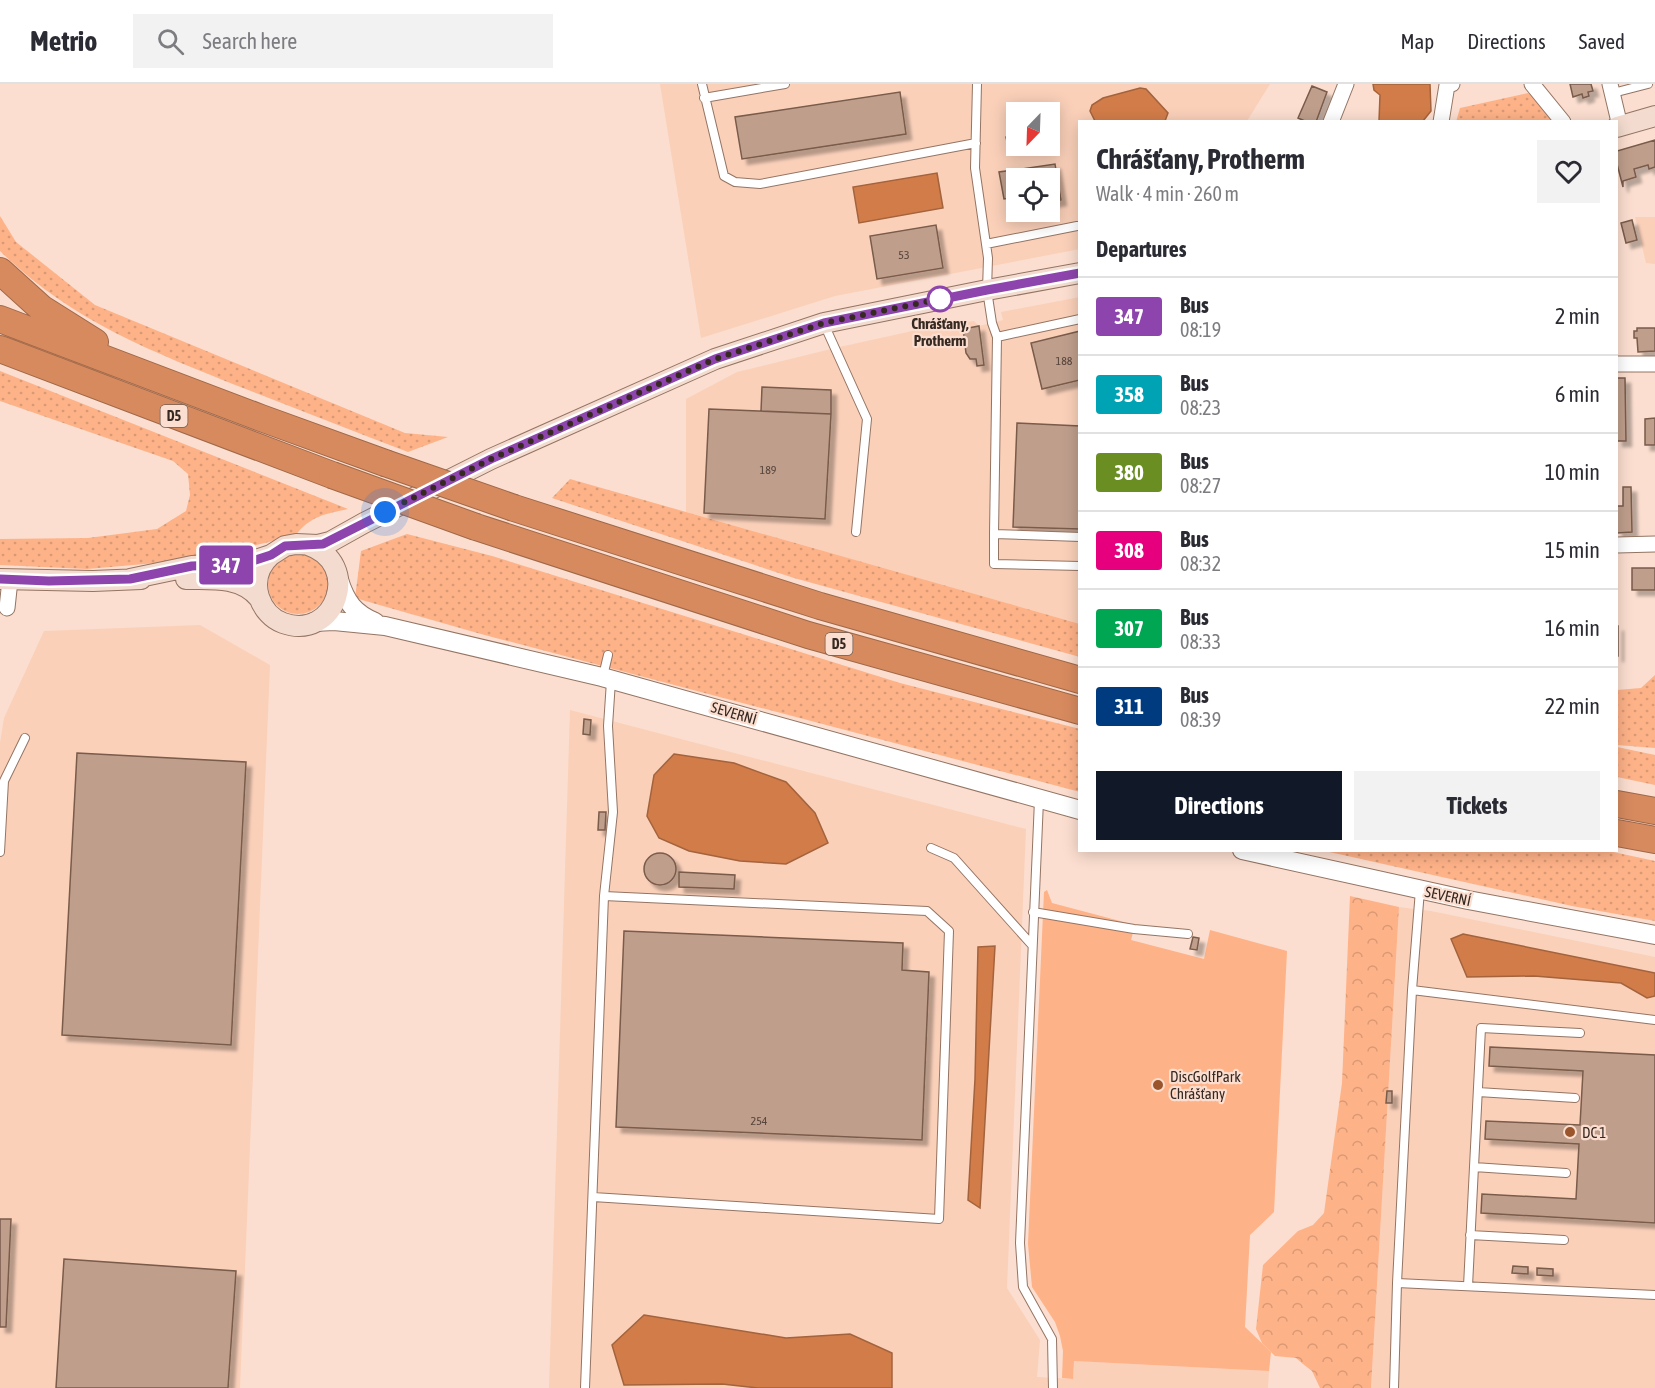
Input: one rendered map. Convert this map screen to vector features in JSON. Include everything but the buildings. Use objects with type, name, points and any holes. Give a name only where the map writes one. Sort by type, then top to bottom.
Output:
[{"type":"highway","points":[[0,271],[41,308],[60,321],[177,386]]},
{"type":"highway","name":"D5","points":[[0,319],[177,386],[207,413],[332,475],[476,527],[808,635],[1078,710]]},
{"type":"highway","name":"D5","points":[[6,352],[207,413],[385,463],[514,508],[820,606],[1078,679]]},
{"type":"highway","points":[[1618,804],[1655,812]]},
{"type":"highway","points":[[1618,833],[1655,840]]},
{"type":"main road","points":[[1618,127],[1655,116]]},
{"type":"main road","points":[[259,598],[257,585],[263,563],[285,546],[330,542],[364,522],[491,459],[715,359],[824,323],[1078,273]]},
{"type":"main road","points":[[5,579],[225,580],[243,584],[259,598],[269,613],[278,621],[296,626],[314,622],[325,616],[333,607],[339,592],[338,578],[344,548],[364,522]]},
{"type":"main road","points":[[308,545],[327,556],[338,578]]},
{"type":"main road","points":[[130,579],[192,566],[243,564],[271,555]]},
{"type":"street","points":[[1332,120],[1346,84]]},
{"type":"street","points":[[1441,120],[1447,85],[1452,84]]},
{"type":"street","points":[[1532,84],[1561,120]]},
{"type":"street","points":[[1611,89],[1617,120]]},
{"type":"street","points":[[1618,364],[1655,364]]},
{"type":"street","points":[[1618,544],[1655,544]]},
{"type":"street","name":"SEVERNÍ","points":[[338,578],[345,598],[352,609],[363,617],[385,626]]},
{"type":"street","points":[[5,579],[7,608]]},
{"type":"street","name":"SEVERNÍ","points":[[314,622],[334,621],[385,626],[607,678],[1078,810]]},
{"type":"street","name":"SEVERNÍ","points":[[1251,852],[1420,890],[1655,935]]},
{"type":"lane","points":[[702,84],[724,176],[735,182],[760,184],[976,143]]},
{"type":"lane","points":[[704,98],[785,84]]},
{"type":"lane","points":[[977,84],[975,168],[988,258],[987,290],[992,323],[997,337],[994,564],[1078,566]]},
{"type":"lane","points":[[1611,89],[1647,84]]},
{"type":"lane","points":[[986,244],[1077,226]]},
{"type":"lane","points":[[997,337],[1078,318]]},
{"type":"lane","points":[[824,323],[867,419],[856,532]]},
{"type":"lane","points":[[994,534],[1078,537]]},
{"type":"lane","points":[[585,1388],[604,896],[613,812],[608,726],[608,655]]},
{"type":"lane","points":[[0,852],[4,781],[25,738]]},
{"type":"lane","points":[[1039,800],[1020,1243],[1023,1287],[1052,1339],[1053,1388]]},
{"type":"lane","points":[[931,848],[954,858],[1032,945]]},
{"type":"lane","points":[[1394,1388],[1412,990],[1420,890]]},
{"type":"lane","points":[[593,1197],[939,1219],[949,932],[927,911],[604,896]]},
{"type":"lane","points":[[1034,912],[1134,929],[1188,934]]},
{"type":"lane","points":[[1412,990],[1655,1020]]},
{"type":"lane","points":[[1468,1286],[1482,1028],[1580,1033]]},
{"type":"lane","points":[[1478,1092],[1575,1098]]},
{"type":"lane","points":[[1474,1167],[1566,1173]]},
{"type":"lane","points":[[1470,1235],[1564,1240]]},
{"type":"lane","points":[[1397,1283],[1655,1295]]},
{"type":"shaded area","points":[[660,84],[1270,84],[1248,120],[1078,120],[1078,249],[835,296],[701,338]]},
{"type":"shaded area","points":[[1373,84],[1430,84],[1431,111],[1424,120],[1379,120],[1380,95],[1374,90]]},
{"type":"shaded area","points":[[1140,88],[1146,89],[1168,113],[1165,120],[1094,120],[1090,111],[1092,105],[1103,98]]},
{"type":"shaded area","points":[[937,173],[943,208],[859,223],[853,187]]},
{"type":"shaded area","points":[[1635,217],[1655,217],[1655,264],[1646,263]]},
{"type":"shaded area","points":[[1078,297],[1078,623],[686,512],[686,399],[737,372],[917,330],[974,321],[979,326],[1003,320],[1001,312]]},
{"type":"shaded area","points":[[200,625],[270,665],[240,1388],[0,1388],[0,743],[4,718],[44,631]]},
{"type":"shaded area","points":[[570,710],[1026,829],[1007,1288],[1040,1340],[1037,1377],[1073,1379],[1074,1361],[1269,1371],[1268,1388],[549,1388]]},
{"type":"shaded area","points":[[674,754],[734,763],[786,782],[815,813],[828,843],[786,864],[740,861],[689,851],[659,838],[647,816],[654,775]]},
{"type":"shaded area","points":[[1399,907],[1431,911],[1655,957],[1655,1388],[1371,1388]]},
{"type":"shaded area","points":[[1463,934],[1655,973],[1655,996],[1647,998],[1621,983],[1534,976],[1467,977],[1451,939]]},
{"type":"shaded area","points":[[995,946],[980,1208],[968,1200],[975,1079],[978,947]]},
{"type":"shaded area","points":[[644,1315],[786,1338],[850,1334],[892,1353],[892,1388],[758,1388],[722,1384],[624,1385],[612,1345]]},
{"type":"green space","points":[[1528,93],[1544,101],[1556,120],[1457,120],[1460,108]]},
{"type":"green space","points":[[0,216],[16,242],[95,305],[405,433],[448,437],[408,452],[210,375],[114,332],[55,297],[27,276],[0,251]]},
{"type":"green space","points":[[9,333],[88,364],[124,382],[6,340]]},
{"type":"green space","points":[[0,371],[348,509],[325,514],[312,520],[295,536],[191,560],[87,569],[0,565],[0,539],[88,538],[157,529],[186,511],[190,495],[188,474],[173,461],[0,401]]},
{"type":"green space","points":[[570,479],[1078,623],[1078,656],[794,578],[552,498]]},
{"type":"green space","points":[[407,534],[492,556],[900,683],[1078,728],[1078,791],[481,634],[355,598],[361,551]]},
{"type":"green space","points":[[292,554],[304,554],[320,562],[326,572],[328,584],[326,596],[320,606],[304,614],[292,614],[276,606],[268,590],[268,578],[276,562]]},
{"type":"green space","points":[[1655,675],[1655,748],[1618,745],[1618,690],[1641,688]]},
{"type":"green space","points":[[1618,747],[1655,755],[1655,785],[1618,777]]},
{"type":"green space","points":[[1329,852],[1613,852],[1655,861],[1655,921],[1572,906]]},
{"type":"green space","name":"DiscGolfPark Chrášťany","points":[[1047,890],[1052,903],[1135,925],[1131,940],[1204,959],[1210,930],[1287,951],[1274,1212],[1250,1235],[1245,1327],[1271,1352],[1269,1371],[1074,1361],[1073,1379],[1062,1378],[1063,1351],[1060,1336],[1055,1322],[1032,1287],[1028,1244],[1044,892]]},
{"type":"green space","points":[[1350,896],[1399,907],[1371,1388],[1320,1388],[1312,1371],[1296,1358],[1275,1356],[1262,1343],[1256,1329],[1263,1265],[1298,1231],[1313,1225],[1324,1213],[1342,1083]]},
{"type":"bus line","name":"347","points":[[0,579],[49,581],[130,579],[192,566],[243,564],[271,555],[285,546],[323,544],[491,459],[715,359],[824,323],[1078,273]]},
{"type":"place","name":"Chrášťany, Protherm","points":[[940,299]]},
{"type":"place","name":"DiscGolfPark Chrášťany","points":[[1158,1085]]},
{"type":"place","name":"DC 1","points":[[1570,1132]]},
{"type":"route","points":[[385,512],[491,459],[715,359],[824,323],[940,299]]}]
